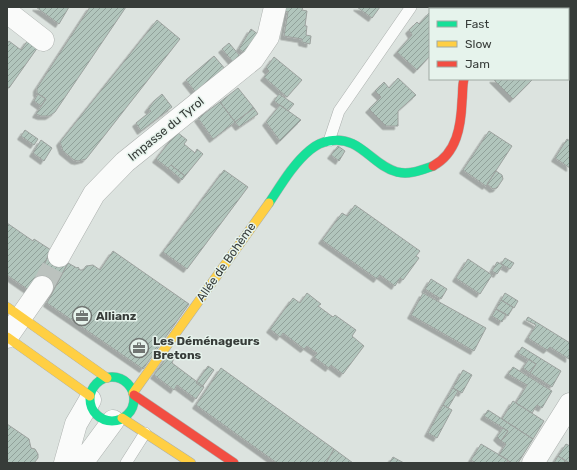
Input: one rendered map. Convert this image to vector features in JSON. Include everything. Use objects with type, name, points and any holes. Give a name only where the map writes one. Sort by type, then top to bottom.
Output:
[{"type":"main road","name":"Allée de Bohème","points":[[133,394],[295,166],[312,147],[329,141],[342,140],[352,143],[389,169],[407,174],[429,169],[446,158],[458,138],[462,115],[464,80]]},
{"type":"main road","points":[[14,312],[107,378]]},
{"type":"main road","points":[[7,337],[90,398],[95,413],[106,420],[118,419],[127,415],[133,406],[133,394],[128,383],[113,377],[98,382],[94,386],[90,398]]},
{"type":"main road","points":[[133,394],[234,463]]},
{"type":"main road","points":[[118,419],[145,433],[191,463]]},
{"type":"street","name":"Impasse du Tyrol","points":[[59,256],[94,194],[125,162],[253,59],[268,37],[275,7]]},
{"type":"street","points":[[7,12],[43,40]]},
{"type":"street","points":[[7,337],[14,312],[42,287]]},
{"type":"street","points":[[65,463],[76,424],[90,398]]},
{"type":"street","points":[[533,463],[570,404]]},
{"type":"street","points":[[82,463],[118,419]]},
{"type":"lane","points":[[329,141],[339,111],[411,7]]},
{"type":"lane","points":[[126,463],[145,433]]},
{"type":"building","points":[[36,7],[69,7],[59,24]]},
{"type":"building","points":[[90,7],[126,7],[55,112],[49,116],[41,116],[36,114],[46,99],[37,93],[37,88]]},
{"type":"building","points":[[284,7],[303,7],[302,10],[307,11],[305,26],[307,26],[306,35],[311,36],[310,44],[302,42],[302,39],[284,36],[288,12],[284,11]]},
{"type":"building","points":[[357,7],[380,7],[372,18]]},
{"type":"building","points":[[569,8],[570,9],[569,44]]},
{"type":"building","points":[[429,13],[429,57],[417,70],[397,52],[412,35],[409,30],[417,22],[419,24]]},
{"type":"building","points":[[157,20],[180,39],[86,159],[78,161],[74,160],[63,151],[60,142]]},
{"type":"building","points":[[251,29],[259,35],[248,55],[239,49]]},
{"type":"building","points":[[28,40],[38,47],[9,88],[7,87],[7,44],[9,41],[21,50]]},
{"type":"building","points":[[229,43],[240,56],[233,62],[222,49]]},
{"type":"building","points":[[214,56],[226,70],[197,94],[186,80]]},
{"type":"building","points":[[274,57],[302,80],[287,97],[264,77],[269,71],[266,68]]},
{"type":"building","points":[[398,78],[416,95],[398,111],[398,126],[386,126],[369,109],[381,97],[375,91],[384,82],[389,88]]},
{"type":"building","points":[[494,80],[532,80],[513,99]]},
{"type":"building","points":[[238,88],[254,108],[235,122],[220,102]]},
{"type":"building","points":[[38,94],[46,99],[41,106],[34,101]]},
{"type":"building","points":[[162,94],[172,107],[141,131],[136,123],[151,111],[148,109]]},
{"type":"building","points":[[279,94],[294,104],[288,111],[274,101]]},
{"type":"building","points":[[220,102],[235,122],[213,139],[198,118]]},
{"type":"building","points":[[280,105],[301,120],[280,141],[266,122]]},
{"type":"building","points":[[254,108],[258,114],[239,127],[235,122]]},
{"type":"building","points":[[25,130],[38,139],[34,145],[21,136]]},
{"type":"building","points":[[489,131],[512,146],[486,186],[463,170]]},
{"type":"building","points":[[177,132],[187,140],[184,144],[195,153],[197,149],[203,154],[185,176],[171,165],[168,168],[156,159]]},
{"type":"building","points":[[567,139],[570,141],[570,168],[555,158]]},
{"type":"building","points":[[41,140],[52,148],[44,161],[33,153]]},
{"type":"building","points":[[338,146],[345,151],[339,161],[331,155]]},
{"type":"building","points":[[171,165],[185,176],[182,180],[168,168]]},
{"type":"building","points":[[224,170],[248,187],[187,269],[163,252]]},
{"type":"building","points":[[496,171],[502,175],[503,179],[497,188],[493,189],[487,184]]},
{"type":"building","points":[[355,205],[420,251],[416,256],[419,258],[403,280],[400,278],[395,286],[380,275],[377,279],[322,240],[342,213],[347,216]]},
{"type":"building","points":[[7,223],[33,241],[34,239],[51,250],[30,291],[7,275]]},
{"type":"building","points":[[51,250],[68,263],[51,294],[35,283]]},
{"type":"building","points":[[113,251],[189,304],[143,369],[47,303],[68,263],[77,268],[78,267],[80,270],[83,270],[86,266],[93,265],[100,270]]},
{"type":"building","points":[[505,258],[514,263],[510,269],[501,264]]},
{"type":"building","points":[[468,259],[492,275],[480,294],[456,278]]},
{"type":"building","points":[[497,262],[503,265],[497,274],[492,271]]},
{"type":"building","points":[[431,279],[447,289],[441,299],[425,289]]},
{"type":"building","points":[[307,293],[321,304],[318,306],[333,317],[335,315],[356,330],[352,336],[364,346],[343,374],[331,365],[329,368],[314,357],[317,353],[307,346],[304,349],[283,333],[280,337],[270,329],[293,298],[300,303]]},
{"type":"building","points":[[423,293],[486,328],[474,351],[411,315]]},
{"type":"building","points":[[505,293],[518,301],[514,308],[501,300]]},
{"type":"building","points":[[501,300],[513,307],[508,316],[496,309]]},
{"type":"building","points":[[496,309],[506,314],[502,322],[492,316]]},
{"type":"building","points":[[528,317],[570,343],[569,359],[550,347],[547,350],[528,338],[536,325],[526,320]]},
{"type":"building","points":[[522,347],[561,371],[552,387],[530,373],[536,364],[518,353]]},
{"type":"building","points":[[169,354],[174,358],[172,363],[204,387],[196,399],[177,385],[174,390],[154,375]]},
{"type":"building","points":[[529,359],[536,364],[530,373],[523,368]]},
{"type":"building","points":[[208,366],[214,370],[202,387],[196,383]]},
{"type":"building","points":[[513,367],[552,391],[542,408],[537,405],[532,413],[516,403],[527,385],[508,374]]},
{"type":"building","points":[[221,368],[334,449],[326,463],[277,463],[196,405]]},
{"type":"building","points":[[463,370],[472,375],[462,393],[453,388]]},
{"type":"building","points":[[453,388],[458,391],[448,408],[443,405]]},
{"type":"building","points":[[513,401],[544,421],[533,439],[502,419]]},
{"type":"building","points":[[443,405],[452,410],[437,438],[428,433]]},
{"type":"building","points":[[488,410],[533,439],[518,463],[512,463],[499,455],[506,444],[501,441],[508,431],[484,416]]},
{"type":"building","points":[[7,424],[29,439],[31,448],[35,449],[38,454],[38,458],[34,463],[7,463]]},
{"type":"building","points":[[503,428],[508,431],[501,441],[497,437]]},
{"type":"building","points":[[481,444],[508,460],[506,463],[476,463],[471,460]]},
{"type":"building","points":[[566,444],[570,446],[570,463],[558,456]]},
{"type":"building","points":[[334,449],[353,463],[326,463]]},
{"type":"building","points":[[558,456],[568,463],[554,463]]},
{"type":"building","points":[[393,457],[404,463],[389,463]]},
{"type":"tunnel","points":[[42,287],[59,256]]},
{"type":"traffic: fast","points":[[269,203],[298,162],[312,148],[326,141],[340,140],[349,142],[380,163],[397,172],[411,172],[433,166]]},
{"type":"traffic: fast","points":[[112,377],[124,381],[130,387],[134,399],[130,411],[124,417],[112,421],[100,417],[94,411],[90,399],[94,387],[100,381],[112,377]]},
{"type":"traffic: slow","points":[[133,393],[269,203]]},
{"type":"traffic: slow","points":[[7,307],[107,378]]},
{"type":"traffic: slow","points":[[7,337],[90,396]]},
{"type":"traffic: slow","points":[[122,418],[191,463]]},
{"type":"traffic: jam","points":[[433,166],[448,154],[456,138],[459,129],[464,80]]},
{"type":"traffic: jam","points":[[134,395],[234,463]]},
{"type":"place","name":"Allianz","points":[[82,316]]},
{"type":"place","name":"Les Déménageurs Bretons","points":[[139,348]]}]
